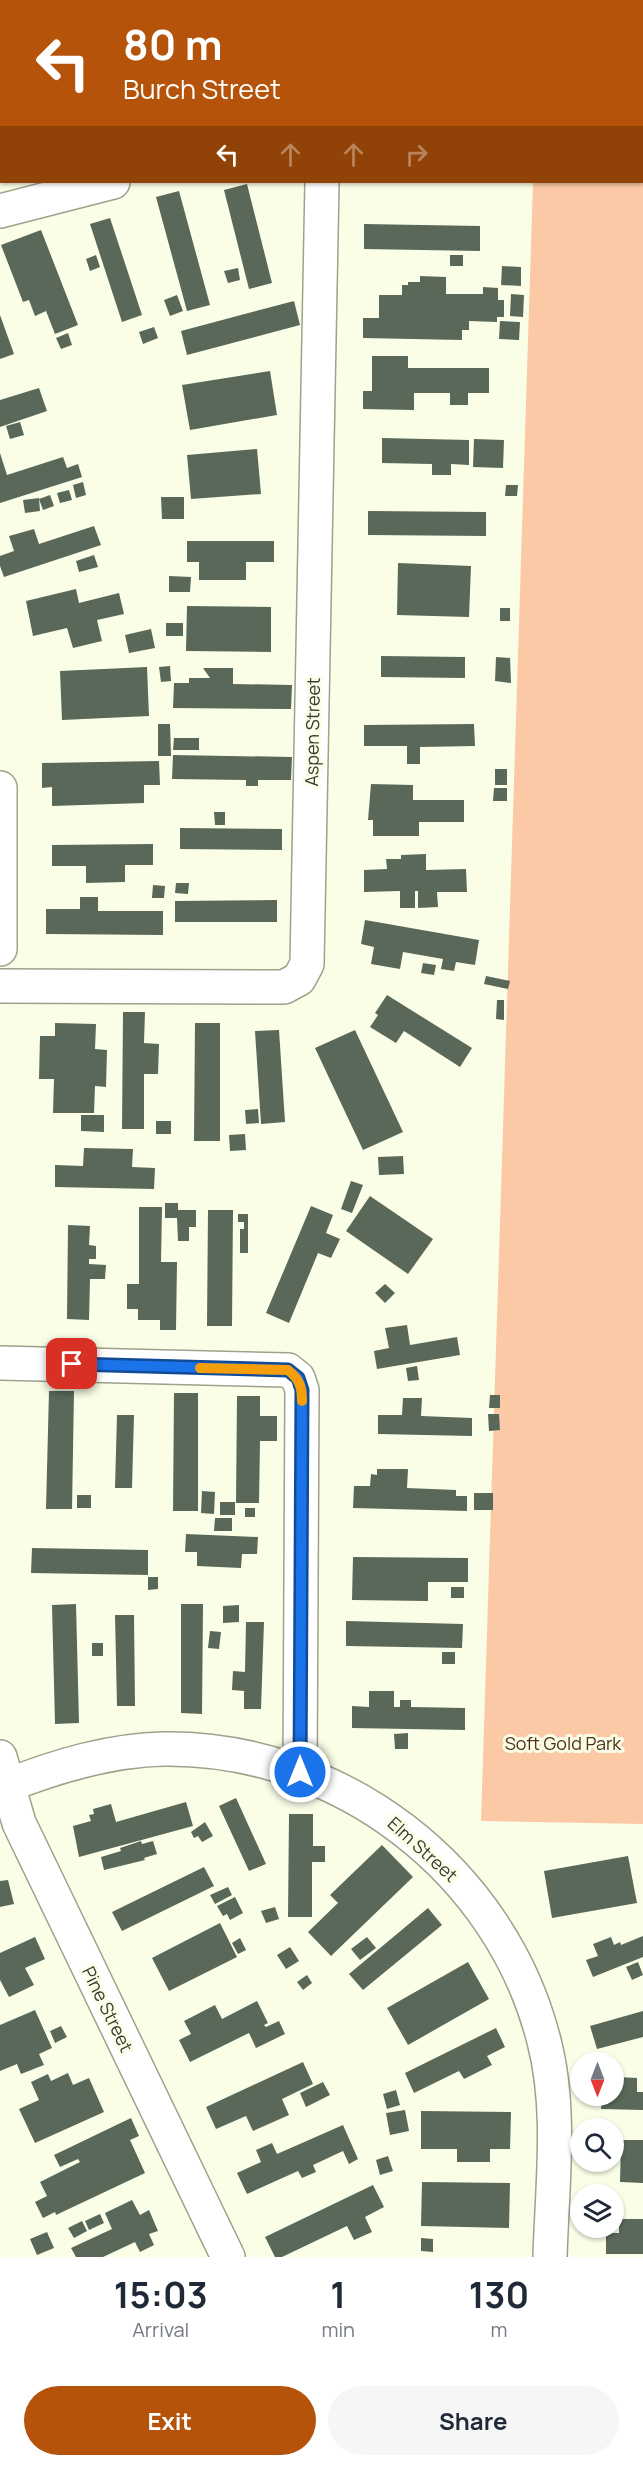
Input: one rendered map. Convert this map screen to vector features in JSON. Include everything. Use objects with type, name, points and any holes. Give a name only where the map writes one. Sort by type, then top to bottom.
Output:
[{"type":"street","points":[[0,211],[109,183]]},
{"type":"street","name":"Aspen Street","points":[[0,986],[284,987],[299,979],[308,964],[322,183]]},
{"type":"street","points":[[0,788],[0,949]]},
{"type":"street","points":[[0,1363],[288,1370],[298,1378],[302,1390],[300,1772]]},
{"type":"street","name":"Elm Street","points":[[3,1771],[49,1769],[113,1754],[165,1749],[226,1754],[268,1762],[300,1772],[350,1794],[387,1816],[432,1851],[468,1890],[501,1936],[528,1991],[544,2040],[553,2088],[550,2257]]},
{"type":"street","name":"Pine Street","points":[[3,1771],[19,1823],[228,2257]]},
{"type":"green space","name":"Soft Gold Park","points":[[533,183],[643,183],[643,1824],[481,1821]]},
{"type":"building","points":[[247,184],[272,283],[249,289],[224,190]]},
{"type":"building","points":[[179,191],[210,305],[187,311],[156,197]]},
{"type":"building","points":[[110,218],[142,315],[122,322],[90,224]]},
{"type":"building","points":[[364,224],[480,226],[480,251],[364,249]]},
{"type":"building","points":[[41,230],[78,325],[55,334],[46,311],[35,316],[29,300],[23,302],[1,245]]},
{"type":"building","points":[[96,255],[100,267],[90,271],[86,259]]},
{"type":"building","points":[[450,255],[463,255],[463,266],[450,266]]},
{"type":"building","points":[[502,266],[521,267],[521,286],[501,285]]},
{"type":"building","points":[[238,268],[240,280],[228,283],[224,271]]},
{"type":"building","points":[[420,276],[446,277],[446,294],[483,294],[483,287],[498,288],[498,300],[504,300],[504,317],[497,317],[497,322],[469,321],[469,330],[462,330],[462,340],[363,338],[363,318],[379,318],[379,295],[402,295],[402,285],[408,285],[408,282],[420,282]]},
{"type":"building","points":[[511,294],[524,295],[523,317],[510,316]]},
{"type":"building","points":[[177,295],[183,311],[170,316],[164,300]]},
{"type":"building","points":[[294,301],[300,325],[187,355],[181,331]]},
{"type":"building","points":[[0,315],[14,354],[0,359]]},
{"type":"building","points":[[500,321],[520,322],[519,340],[499,339]]},
{"type":"building","points":[[154,327],[158,338],[143,344],[139,332]]},
{"type":"building","points":[[68,333],[72,345],[61,349],[56,338]]},
{"type":"building","points":[[372,356],[408,356],[408,368],[489,368],[489,393],[468,393],[468,405],[450,405],[450,393],[414,393],[414,410],[363,409],[363,391],[372,391]]},
{"type":"building","points":[[270,371],[277,415],[190,430],[182,385]]},
{"type":"building","points":[[39,388],[47,411],[0,427],[0,400]]},
{"type":"building","points":[[20,422],[24,435],[10,439],[6,426]]},
{"type":"building","points":[[382,438],[469,440],[469,465],[451,464],[451,475],[432,475],[432,464],[382,463]]},
{"type":"building","points":[[474,439],[504,440],[503,468],[473,467]]},
{"type":"building","points":[[257,449],[261,494],[191,499],[187,455]]},
{"type":"building","points":[[0,453],[7,475],[63,457],[67,468],[78,464],[82,477],[0,503]]},
{"type":"building","points":[[83,482],[86,495],[76,498],[73,485]]},
{"type":"building","points":[[506,485],[518,485],[517,496],[505,496]]},
{"type":"building","points":[[69,490],[72,500],[60,503],[57,493]]},
{"type":"building","points":[[50,495],[54,506],[43,510],[39,499]]},
{"type":"building","points":[[161,497],[184,497],[184,519],[162,519]]},
{"type":"building","points":[[39,498],[40,511],[25,513],[23,500]]},
{"type":"building","points":[[368,511],[486,512],[486,536],[368,535]]},
{"type":"building","points":[[94,526],[101,545],[4,577],[0,566],[0,556],[14,551],[9,536],[34,529],[39,544]]},
{"type":"building","points":[[187,541],[274,541],[274,562],[246,562],[246,580],[199,580],[199,562],[187,562]]},
{"type":"building","points":[[94,555],[98,567],[79,572],[76,561]]},
{"type":"building","points":[[398,563],[471,566],[469,617],[397,615]]},
{"type":"building","points":[[169,576],[191,577],[190,592],[169,592]]},
{"type":"building","points":[[76,589],[79,603],[119,593],[124,614],[97,620],[102,641],[73,648],[67,628],[33,636],[26,601]]},
{"type":"building","points":[[187,606],[271,607],[271,652],[186,651]]},
{"type":"building","points":[[500,608],[510,608],[510,621],[500,621]]},
{"type":"building","points":[[166,623],[183,623],[183,636],[166,636]]},
{"type":"building","points":[[151,629],[155,648],[129,653],[125,635]]},
{"type":"building","points":[[381,656],[465,657],[465,678],[381,677]]},
{"type":"building","points":[[496,657],[510,658],[511,683],[495,681]]},
{"type":"building","points":[[170,666],[171,681],[161,682],[159,667]]},
{"type":"building","points":[[147,667],[149,716],[62,720],[60,671]]},
{"type":"building","points":[[203,668],[233,668],[233,684],[292,685],[291,709],[173,708],[174,683],[189,683],[189,678],[210,678]]},
{"type":"building","points":[[158,724],[170,724],[171,756],[158,756]]},
{"type":"building","points":[[474,724],[475,746],[420,747],[420,764],[407,764],[407,746],[364,746],[364,725]]},
{"type":"building","points":[[174,738],[199,738],[199,750],[173,750]]},
{"type":"building","points":[[173,755],[292,757],[291,780],[258,780],[258,786],[246,786],[246,780],[172,779]]},
{"type":"building","points":[[159,761],[160,785],[144,785],[144,803],[52,806],[52,787],[42,788],[42,763]]},
{"type":"building","points":[[495,769],[507,769],[507,785],[495,785]]},
{"type":"building","points":[[371,784],[413,785],[413,800],[464,800],[464,822],[419,822],[419,836],[373,836],[373,820],[368,820]]},
{"type":"building","points":[[494,788],[507,788],[507,801],[493,801]]},
{"type":"building","points":[[214,812],[225,812],[225,825],[215,825]]},
{"type":"building","points":[[180,828],[282,829],[282,850],[180,849]]},
{"type":"building","points":[[153,844],[153,865],[125,865],[125,882],[86,883],[86,866],[52,866],[52,845]]},
{"type":"building","points":[[426,854],[426,870],[466,869],[467,892],[437,892],[438,907],[418,908],[418,891],[415,891],[415,908],[400,908],[400,891],[364,892],[364,870],[387,869],[386,859],[401,859],[401,855]]},
{"type":"building","points":[[176,883],[189,883],[188,894],[175,893]]},
{"type":"building","points":[[153,885],[165,886],[164,898],[152,898]]},
{"type":"building","points":[[80,897],[98,897],[98,911],[163,911],[163,935],[46,934],[46,909],[80,909]]},
{"type":"building","points":[[277,900],[277,922],[175,922],[175,901]]},
{"type":"building","points":[[365,920],[479,940],[475,965],[456,962],[454,971],[441,969],[443,959],[403,952],[400,969],[371,964],[374,947],[361,944]]},
{"type":"building","points":[[423,963],[436,965],[434,975],[421,973]]},
{"type":"building","points":[[486,976],[510,981],[508,989],[484,984]]},
{"type":"building","points":[[387,995],[472,1048],[460,1067],[404,1031],[396,1043],[370,1027],[378,1015],[375,1013]]},
{"type":"building","points":[[497,1000],[504,1000],[504,1020],[496,1019]]},
{"type":"building","points":[[123,1012],[145,1012],[144,1043],[159,1044],[158,1074],[144,1074],[144,1129],[122,1129]]},
{"type":"building","points":[[55,1023],[96,1024],[95,1049],[107,1050],[106,1087],[95,1086],[94,1113],[53,1113],[54,1079],[39,1079],[40,1036],[55,1036]]},
{"type":"building","points":[[195,1023],[220,1023],[220,1141],[194,1141]]},
{"type":"building","points":[[279,1030],[285,1122],[261,1124],[255,1031]]},
{"type":"building","points":[[355,1030],[403,1132],[363,1150],[315,1048]]},
{"type":"building","points":[[258,1109],[259,1123],[246,1124],[245,1110]]},
{"type":"building","points":[[81,1115],[104,1115],[104,1132],[81,1131]]},
{"type":"building","points":[[156,1121],[171,1121],[171,1134],[156,1134]]},
{"type":"building","points":[[245,1134],[246,1150],[230,1151],[229,1135]]},
{"type":"building","points":[[84,1148],[133,1149],[132,1167],[155,1168],[154,1189],[55,1187],[55,1165],[83,1166]]},
{"type":"building","points":[[403,1156],[404,1174],[379,1175],[378,1157]]},
{"type":"building","points":[[351,1181],[363,1185],[352,1213],[341,1209]]},
{"type":"building","points":[[370,1196],[433,1239],[408,1274],[346,1231]]},
{"type":"building","points":[[165,1203],[178,1203],[178,1210],[196,1210],[196,1227],[189,1227],[189,1241],[178,1241],[177,1218],[165,1218]]},
{"type":"building","points":[[311,1206],[333,1215],[326,1233],[340,1239],[331,1258],[318,1253],[289,1323],[266,1313]]},
{"type":"building","points":[[139,1207],[162,1207],[161,1262],[177,1262],[176,1330],[160,1330],[160,1320],[138,1320],[138,1309],[127,1309],[127,1284],[139,1284]]},
{"type":"building","points":[[208,1210],[233,1210],[232,1326],[207,1326]]},
{"type":"building","points":[[238,1214],[248,1214],[248,1253],[240,1253],[240,1229],[244,1229],[244,1222],[238,1222]]},
{"type":"building","points":[[68,1225],[90,1226],[89,1245],[96,1246],[96,1259],[89,1259],[89,1264],[106,1265],[105,1279],[90,1279],[89,1320],[67,1319]]},
{"type":"building","points":[[385,1284],[395,1293],[385,1303],[375,1293]]},
{"type":"building","points":[[407,1325],[410,1345],[457,1337],[460,1355],[377,1369],[374,1351],[389,1348],[385,1328]]},
{"type":"building","points":[[417,1366],[419,1380],[408,1381],[406,1368]]},
{"type":"building","points":[[49,1391],[74,1391],[72,1509],[46,1509]]},
{"type":"building","points":[[174,1393],[198,1393],[198,1511],[173,1511]]},
{"type":"building","points":[[490,1395],[500,1395],[500,1408],[489,1408]]},
{"type":"building","points":[[237,1396],[260,1396],[260,1416],[277,1416],[277,1441],[260,1441],[259,1503],[236,1503]]},
{"type":"building","points":[[403,1398],[422,1398],[421,1416],[472,1418],[472,1436],[378,1434],[378,1415],[402,1415]]},
{"type":"building","points":[[488,1414],[499,1414],[500,1430],[489,1431]]},
{"type":"building","points":[[117,1415],[134,1415],[132,1488],[115,1488]]},
{"type":"building","points":[[377,1469],[408,1469],[407,1488],[456,1490],[456,1496],[467,1496],[467,1511],[353,1508],[354,1486],[370,1486],[371,1474],[377,1475]]},
{"type":"building","points":[[202,1491],[215,1492],[214,1514],[201,1513]]},
{"type":"building","points":[[474,1493],[493,1493],[493,1510],[474,1510]]},
{"type":"building","points":[[77,1495],[91,1495],[91,1508],[77,1508]]},
{"type":"building","points":[[220,1502],[235,1502],[235,1515],[220,1515]]},
{"type":"building","points":[[245,1508],[255,1508],[255,1517],[245,1517]]},
{"type":"building","points":[[215,1518],[232,1518],[232,1531],[214,1531]]},
{"type":"building","points":[[186,1534],[258,1537],[257,1554],[242,1554],[241,1568],[197,1566],[197,1552],[185,1552]]},
{"type":"building","points":[[32,1548],[148,1550],[148,1575],[31,1573]]},
{"type":"building","points":[[353,1557],[468,1558],[468,1582],[428,1582],[428,1601],[352,1600]]},
{"type":"building","points":[[148,1577],[158,1577],[158,1589],[148,1590]]},
{"type":"building","points":[[451,1587],[464,1587],[464,1598],[451,1598]]},
{"type":"building","points":[[76,1604],[79,1723],[55,1724],[52,1605]]},
{"type":"building","points":[[181,1604],[203,1604],[202,1714],[181,1713]]},
{"type":"building","points":[[239,1605],[239,1622],[223,1623],[223,1606]]},
{"type":"building","points":[[115,1615],[134,1615],[135,1706],[117,1706]]},
{"type":"building","points":[[346,1621],[463,1624],[462,1648],[346,1646]]},
{"type":"building","points":[[246,1622],[264,1622],[261,1709],[244,1709],[244,1691],[232,1690],[233,1671],[245,1672]]},
{"type":"building","points":[[210,1631],[221,1632],[219,1649],[208,1648]]},
{"type":"building","points":[[92,1643],[103,1643],[103,1656],[92,1656]]},
{"type":"building","points":[[442,1652],[455,1652],[455,1664],[442,1664]]},
{"type":"building","points":[[369,1691],[394,1691],[394,1707],[400,1707],[400,1700],[411,1700],[411,1707],[465,1708],[465,1730],[352,1728],[352,1706],[369,1707]]},
{"type":"building","points":[[408,1733],[408,1749],[395,1749],[394,1734]]},
{"type":"building","points":[[236,1798],[266,1864],[249,1871],[219,1806]]},
{"type":"building","points":[[186,1802],[193,1826],[79,1857],[73,1826],[91,1821],[89,1815],[94,1814],[93,1809],[111,1804],[116,1822]]},
{"type":"building","points":[[289,1814],[313,1814],[313,1846],[325,1846],[325,1862],[312,1862],[312,1917],[288,1917]]},
{"type":"building","points":[[205,1822],[213,1836],[202,1842],[198,1836],[194,1838],[191,1832]]},
{"type":"building","points":[[141,1841],[142,1844],[153,1841],[157,1854],[144,1858],[145,1860],[104,1870],[101,1857],[121,1851],[120,1848]]},
{"type":"building","points":[[382,1845],[413,1877],[331,1956],[308,1932],[338,1903],[330,1895]]},
{"type":"building","points":[[628,1856],[637,1903],[552,1918],[544,1871]]},
{"type":"building","points":[[204,1867],[214,1886],[122,1931],[112,1912]]},
{"type":"building","points":[[8,1880],[14,1904],[0,1907],[0,1881]]},
{"type":"building","points":[[228,1887],[232,1895],[215,1904],[210,1895]]},
{"type":"building","points":[[235,1897],[243,1913],[230,1920],[227,1914],[223,1916],[217,1906]]},
{"type":"building","points":[[275,1907],[279,1919],[266,1923],[261,1911]]},
{"type":"building","points":[[428,1908],[442,1925],[363,1990],[349,1974]]},
{"type":"building","points":[[220,1923],[237,1957],[169,1991],[152,1958]]},
{"type":"building","points":[[643,1936],[643,1957],[593,1977],[586,1960],[598,1956],[593,1944],[611,1937],[614,1945],[620,1942],[621,1945]]},
{"type":"building","points":[[35,1937],[45,1959],[25,1968],[34,1985],[9,1997],[0,1980],[0,1953]]},
{"type":"building","points":[[367,1937],[376,1948],[360,1960],[351,1949]]},
{"type":"building","points":[[240,1938],[246,1950],[238,1954],[232,1943]]},
{"type":"building","points":[[290,1947],[299,1961],[286,1969],[277,1955]]},
{"type":"building","points":[[468,1962],[489,1999],[408,2045],[387,2008]]},
{"type":"building","points":[[638,1962],[643,1975],[632,1980],[626,1967]]},
{"type":"building","points":[[307,1975],[312,1983],[303,1990],[297,1982]]},
{"type":"building","points":[[257,2001],[268,2023],[264,2025],[266,2027],[279,2021],[285,2034],[256,2048],[249,2033],[190,2062],[179,2040],[191,2034],[184,2021],[215,2005],[222,2019]]},
{"type":"building","points":[[35,2010],[52,2048],[39,2054],[44,2065],[21,2074],[17,2064],[0,2071],[0,2025]]},
{"type":"building","points":[[643,2011],[643,2037],[597,2049],[590,2026]]},
{"type":"building","points":[[61,2026],[67,2037],[55,2043],[50,2031]]},
{"type":"building","points":[[496,2028],[505,2047],[487,2056],[492,2065],[464,2079],[459,2071],[414,2093],[405,2073]]},
{"type":"building","points":[[303,2062],[313,2084],[282,2099],[289,2115],[253,2131],[246,2116],[216,2129],[206,2107]]},
{"type":"building","points":[[68,2073],[73,2085],[89,2078],[104,2112],[35,2143],[19,2109],[39,2100],[31,2082],[48,2074],[51,2081]]},
{"type":"building","points":[[624,2077],[637,2078],[637,2092],[643,2092],[643,2110],[601,2109],[601,2106],[624,2106]]},
{"type":"building","points":[[323,2082],[330,2095],[306,2107],[300,2093]]},
{"type":"building","points":[[396,2090],[400,2105],[387,2109],[383,2094]]},
{"type":"building","points":[[405,2110],[409,2131],[390,2135],[386,2113]]},
{"type":"building","points":[[421,2111],[511,2112],[510,2149],[490,2149],[490,2162],[457,2162],[457,2149],[421,2149]]},
{"type":"building","points":[[131,2118],[139,2136],[130,2140],[145,2173],[56,2215],[55,2212],[43,2218],[35,2202],[47,2196],[40,2182],[80,2162],[78,2159],[60,2167],[54,2155]]},
{"type":"building","points":[[343,2125],[358,2159],[349,2164],[343,2151],[313,2165],[316,2172],[302,2178],[298,2171],[247,2194],[237,2173],[261,2162],[256,2150],[272,2143],[277,2154]]},
{"type":"building","points":[[624,2140],[643,2140],[643,2183],[620,2182],[620,2172],[624,2172]]},
{"type":"building","points":[[388,2156],[393,2171],[380,2175],[376,2160]]},
{"type":"building","points":[[422,2182],[510,2183],[509,2228],[421,2226]]},
{"type":"building","points":[[373,2185],[384,2207],[365,2217],[372,2232],[354,2240],[347,2226],[282,2257],[275,2257],[265,2237]]},
{"type":"building","points":[[132,2200],[140,2215],[149,2210],[158,2231],[149,2234],[154,2245],[140,2252],[135,2242],[103,2257],[76,2257],[71,2248],[112,2229],[105,2213]]},
{"type":"building","points":[[100,2214],[104,2223],[89,2230],[85,2221]]},
{"type":"building","points":[[624,2219],[643,2219],[643,2254],[606,2254],[606,2238],[624,2238]]},
{"type":"building","points":[[82,2221],[87,2231],[74,2238],[68,2228]]},
{"type":"building","points":[[47,2232],[54,2248],[37,2255],[30,2239]]},
{"type":"building","points":[[421,2238],[433,2239],[433,2252],[421,2251]]},
{"type":"slow traffic","points":[[200,1368],[288,1370],[298,1378],[302,1390],[302,1401]]},
{"type":"route","points":[[72,1364],[288,1370],[298,1378],[302,1390],[300,1772]]}]
